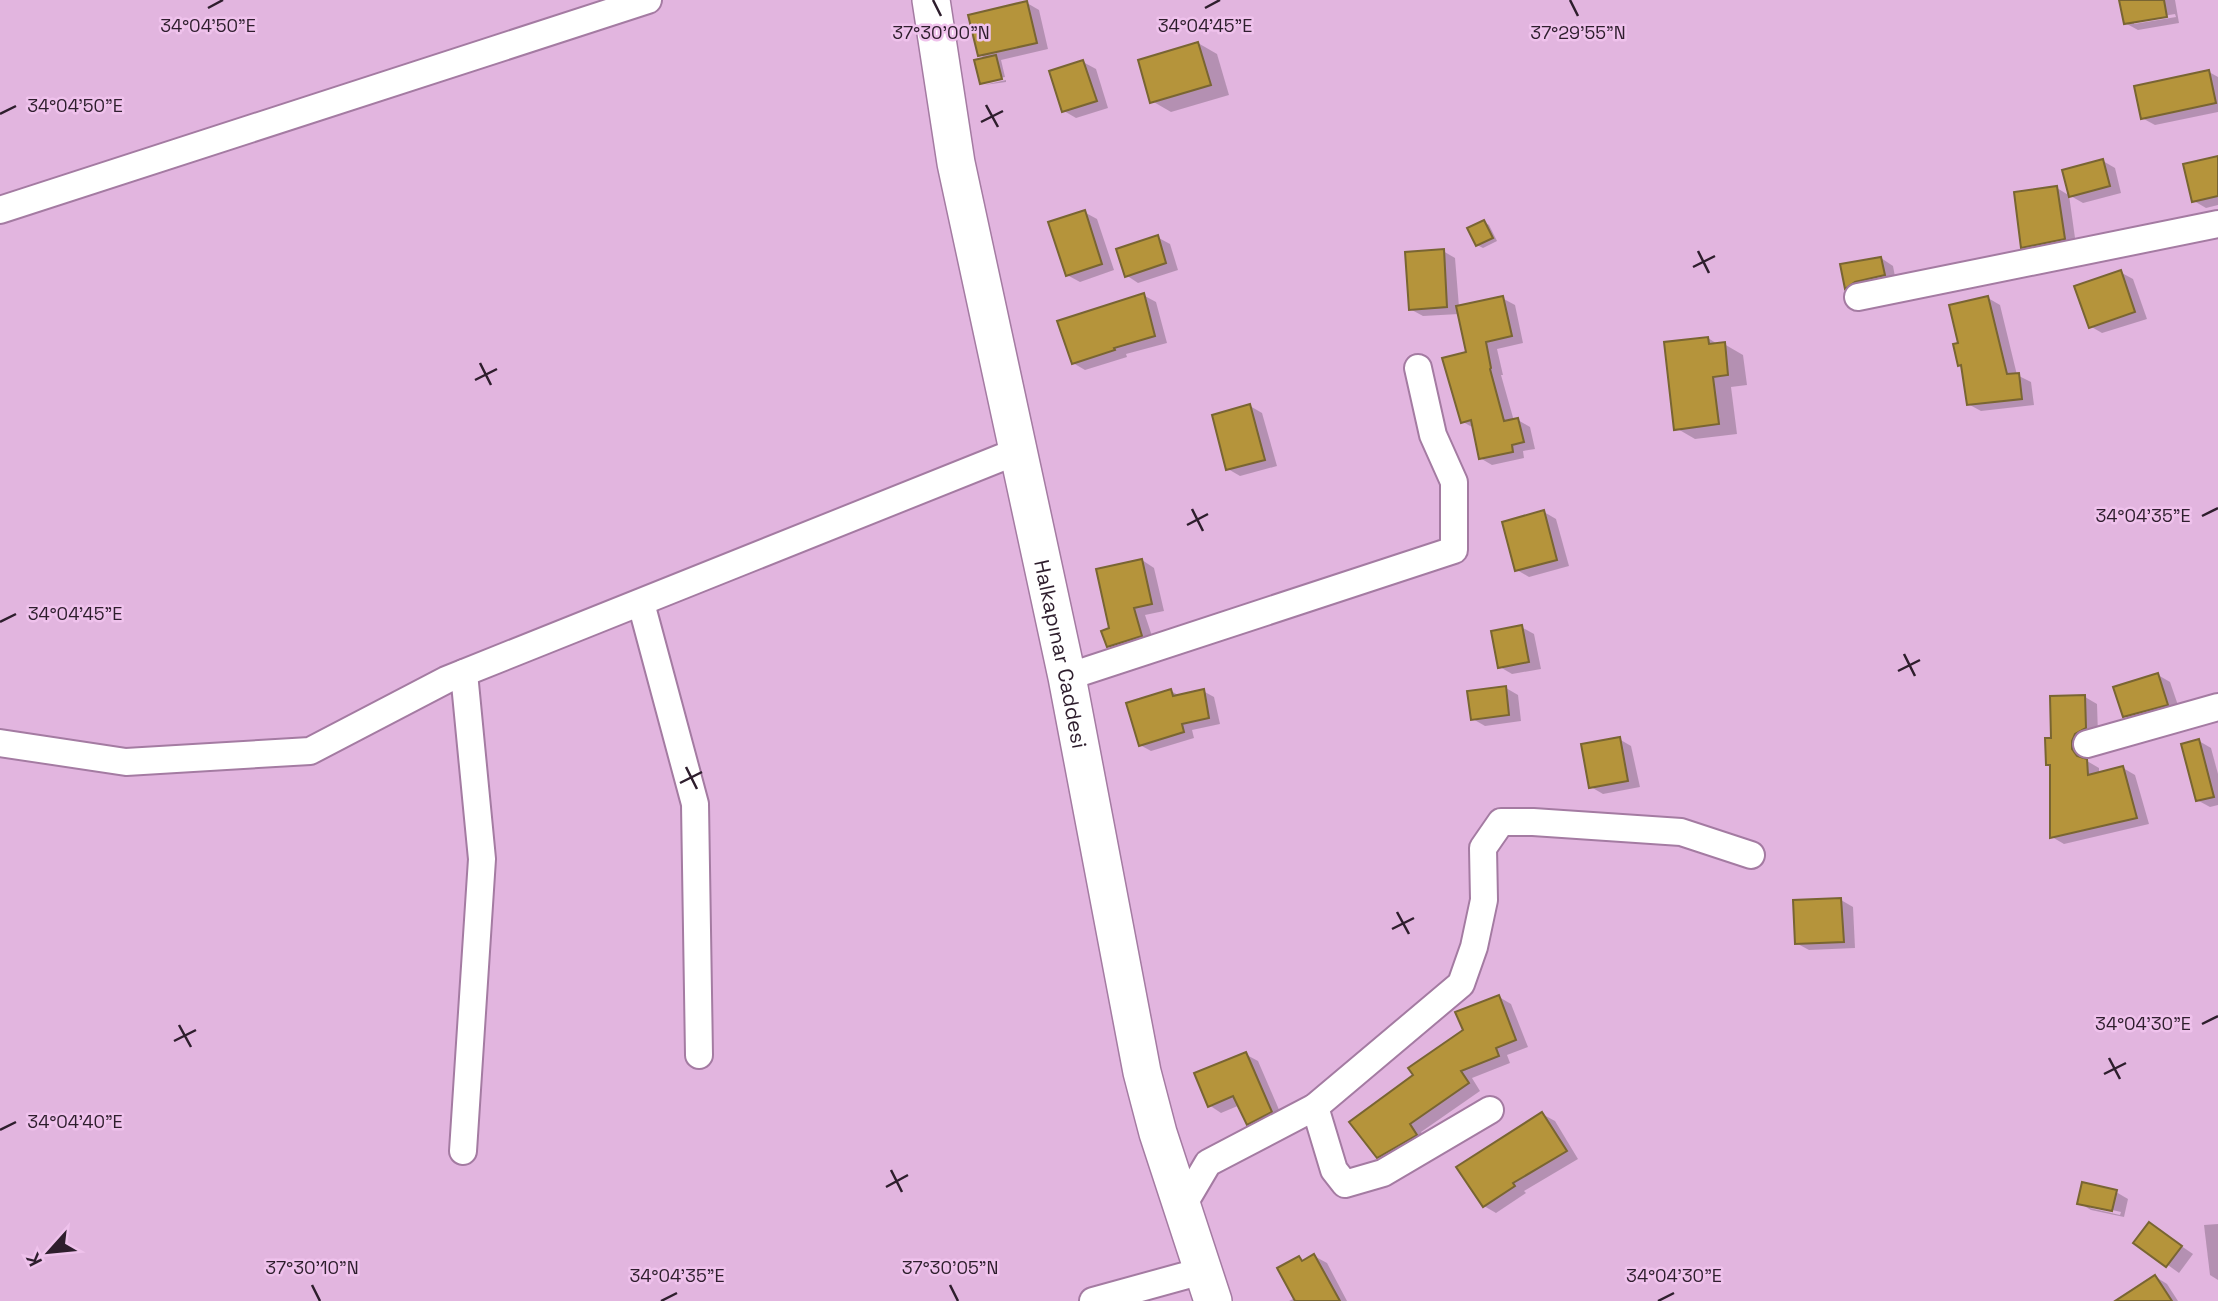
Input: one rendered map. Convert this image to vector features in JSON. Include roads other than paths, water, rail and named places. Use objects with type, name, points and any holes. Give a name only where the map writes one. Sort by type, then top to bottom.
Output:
[{"type":"main road","name":"Halkapınar Caddesi","points":[[931,0],[958,175],[1067,677],[1142,1072],[1158,1133],[1207,1286]]},
{"type":"street","points":[[0,209],[648,0]]},
{"type":"street","points":[[1858,297],[2218,224]]},
{"type":"street","points":[[1067,677],[1454,550],[1454,482],[1433,435],[1418,368]]},
{"type":"street","points":[[0,743],[126,762],[310,751],[446,680],[1018,451]]},
{"type":"street","points":[[641,603],[695,804],[699,1055]]},
{"type":"street","points":[[463,1151],[482,859],[464,673]]},
{"type":"street","points":[[2087,744],[2218,707]]},
{"type":"street","points":[[1182,1207],[1208,1163],[1315,1107],[1461,984],[1474,947],[1484,900],[1483,848],[1501,822],[1681,832],[1751,855]]},
{"type":"street","points":[[1315,1107],[1334,1170],[1345,1184],[1383,1173],[1490,1110]]},
{"type":"street","points":[[1093,1301],[1207,1286]]}]
